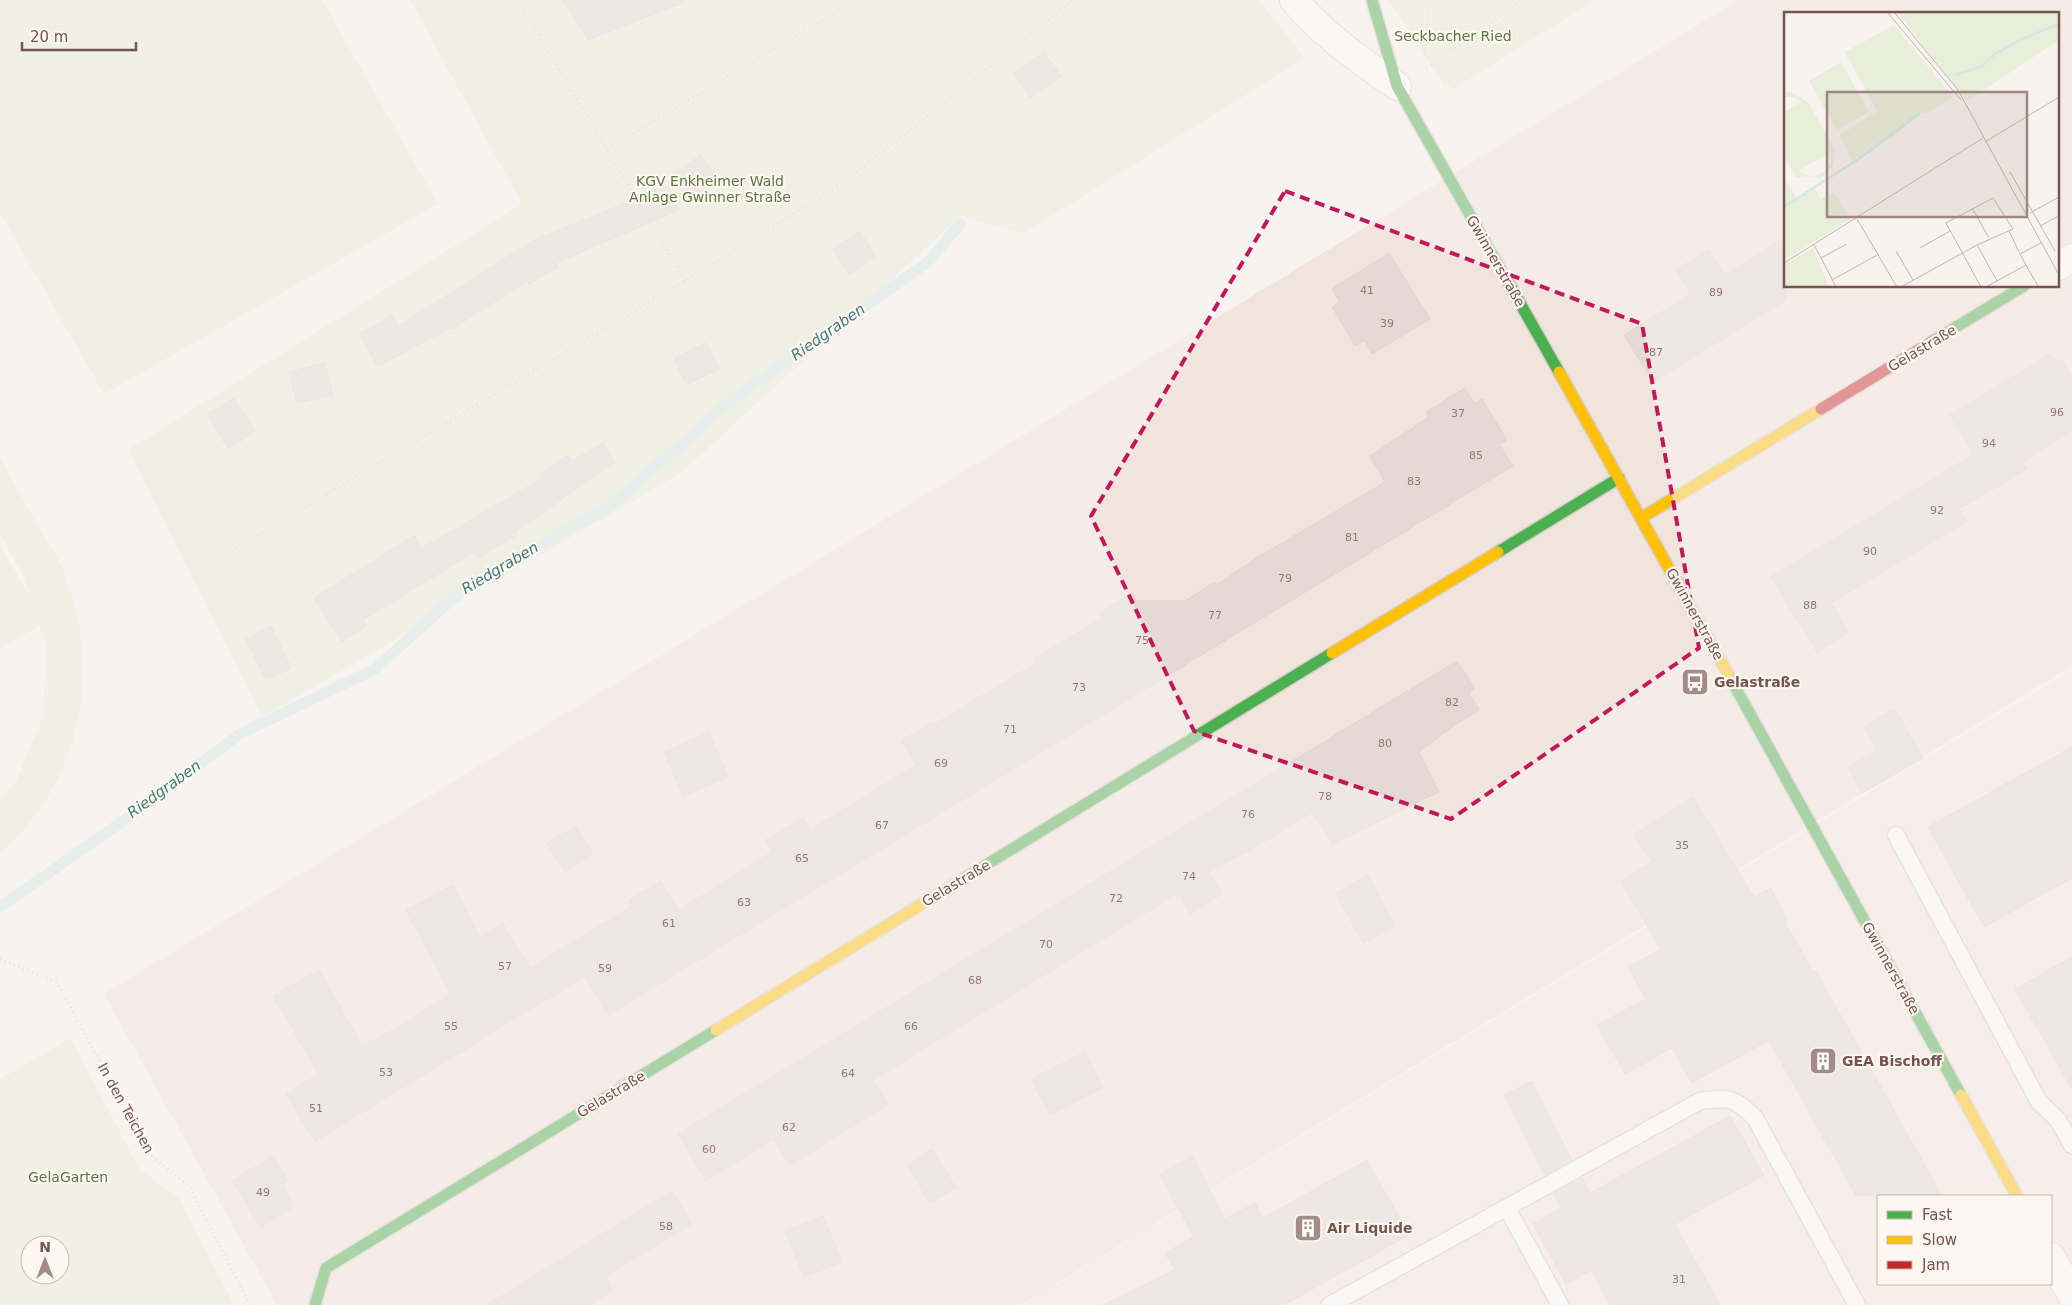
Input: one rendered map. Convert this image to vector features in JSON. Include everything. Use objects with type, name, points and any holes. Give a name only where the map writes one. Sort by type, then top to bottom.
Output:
[{"type":"street","name":"Gwinnerstraße","points":[[1294,0],[1333,40],[1397,86]]},
{"type":"street","name":"Gwinnerstraße","points":[[1372,0],[1397,86],[1619,478],[2016,1195]]},
{"type":"street","points":[[2060,265],[2072,258]]},
{"type":"street","name":"Gelastraße","points":[[1641,518],[2021,288]]},
{"type":"street","name":"Gelastraße","points":[[315,1305],[326,1268],[1619,478]]},
{"type":"lane","points":[[1896,835],[2039,1102],[2058,1120],[2072,1145]]},
{"type":"lane","points":[[1330,1305],[1700,1101],[1724,1098],[1740,1104],[1755,1118],[1857,1305]]},
{"type":"lane","points":[[1507,1208],[1560,1305]]},
{"type":"path","points":[[518,0],[685,281]]},
{"type":"path","points":[[608,149],[856,0]]},
{"type":"path","points":[[223,556],[685,281],[843,183],[1074,0]]},
{"type":"path","points":[[1429,10],[1422,70],[1524,0]]},
{"type":"path","name":"In den Teichen","points":[[0,959],[57,982],[150,1154],[189,1186],[250,1305]]},
{"type":"highlighted area","points":[[1285,191],[1642,324],[1699,648],[1451,819],[1194,731],[1091,516]]},
{"type":"shaded area","points":[[1739,0],[2072,0],[2072,666],[1021,1305],[277,1305],[104,994]]},
{"type":"shaded area","points":[[2072,670],[2072,1305],[1023,1305]]},
{"type":"green space","points":[[0,0],[322,0],[438,204],[104,394],[0,213]]},
{"type":"green space","name":"KGV Enkheimer Wald Anlage Gwinner Straße","points":[[410,0],[1259,0],[1305,58],[1024,233],[961,216],[681,473],[262,717],[128,450],[522,204]]},
{"type":"green space","name":"Seckbacher Ried","points":[[1389,0],[1595,0],[1452,90],[1448,84],[1444,86]]},
{"type":"green space","points":[[0,458],[62,567],[75,606],[82,644],[83,683],[78,721],[67,757],[51,792],[28,824],[0,854],[0,800],[16,782],[43,716],[46,645],[39,626],[0,648],[0,545],[31,599],[24,577],[0,534]]},
{"type":"green space","name":"GelaGarten","points":[[71,1038],[139,1169],[179,1198],[234,1305],[0,1305],[0,1079]]},
{"type":"building","points":[[562,0],[685,0],[685,2],[588,40]]},
{"type":"building","points":[[1044,52],[1061,76],[1030,98],[1013,73]]},
{"type":"building","points":[[701,155],[719,184],[690,202],[672,174]]},
{"type":"building","points":[[668,186],[679,210],[556,263],[558,268],[529,284],[527,281],[451,330],[450,328],[378,366],[366,347],[360,333],[393,315],[398,326],[534,240]]},
{"type":"building","points":[[860,231],[876,256],[849,274],[832,249]]},
{"type":"building","points":[[1784,238],[1784,288],[1786,288],[1786,300],[1653,382],[1624,335],[1691,294],[1676,270],[1709,249],[1725,275]]},
{"type":"building","points":[[1389,253],[1430,319],[1372,354],[1364,341],[1355,346],[1332,307],[1340,302],[1332,289]]},
{"type":"building","points":[[706,343],[719,369],[686,385],[674,358]]},
{"type":"building","points":[[2050,354],[2055,363],[2061,359],[2072,378],[2072,431],[2022,462],[2027,469],[1959,509],[1967,521],[1831,603],[1849,633],[1817,652],[1771,577],[1974,454],[1950,415]]},
{"type":"building","points":[[325,363],[333,395],[297,403],[289,372]]},
{"type":"building","points":[[1465,388],[1474,403],[1482,399],[1507,440],[1499,444],[1513,466],[608,1015],[585,977],[480,1039],[315,1141],[286,1094],[319,1074],[273,996],[319,970],[362,1046],[397,1028],[451,994],[406,910],[453,885],[480,937],[503,924],[530,968],[632,906],[629,900],[661,881],[679,910],[772,852],[765,840],[803,818],[810,830],[916,765],[901,741],[933,722],[935,724],[1036,663],[1034,659],[1102,618],[1099,613],[1132,593],[1137,601],[1185,601],[1215,582],[1217,585],[1255,559],[1385,482],[1370,456],[1429,417],[1426,412]]},
{"type":"building","points":[[234,398],[255,432],[228,449],[207,414]]},
{"type":"building","points":[[603,443],[615,462],[515,532],[517,535],[478,558],[474,552],[363,620],[367,626],[342,642],[314,598],[415,535],[422,548],[543,478],[540,474],[567,455],[572,461]]},
{"type":"building","points":[[271,626],[291,668],[266,680],[246,639]]},
{"type":"building","points":[[1457,661],[1475,689],[1469,693],[1479,710],[1449,729],[1419,752],[1439,792],[1332,844],[1313,812],[1247,852],[1208,872],[1222,894],[1190,914],[1178,893],[873,1080],[889,1104],[790,1165],[774,1139],[706,1181],[678,1134]]},
{"type":"building","points":[[1894,709],[1924,758],[1862,793],[1848,767],[1878,750],[1864,727]]},
{"type":"building","points":[[709,732],[728,777],[683,796],[664,752]]},
{"type":"building","points":[[2072,747],[2072,878],[1984,927],[1928,827]]},
{"type":"building","name":"GEA Bischoff","points":[[1693,797],[1754,897],[1771,888],[1788,920],[1785,922],[1813,972],[1816,971],[1941,1195],[1856,1196],[1769,1040],[1692,1083],[1672,1048],[1625,1074],[1597,1025],[1646,999],[1628,967],[1661,949],[1620,881],[1652,862],[1634,834]]},
{"type":"building","points":[[576,826],[593,854],[565,872],[547,843]]},
{"type":"building","points":[[1368,875],[1395,926],[1363,943],[1336,893]]},
{"type":"building","points":[[2072,957],[2072,1089],[2015,989]]},
{"type":"building","points":[[1085,1052],[1103,1088],[1050,1115],[1031,1079]]},
{"type":"building","points":[[1532,1081],[1572,1160],[1544,1175],[1504,1095]]},
{"type":"building","points":[[1730,1116],[1764,1175],[1675,1224],[1720,1305],[1610,1305],[1591,1270],[1566,1284],[1533,1224],[1561,1208],[1554,1193],[1582,1178],[1590,1193]]},
{"type":"building","points":[[932,1149],[956,1188],[930,1203],[907,1165]]},
{"type":"building","points":[[273,1156],[288,1181],[282,1185],[295,1206],[261,1227],[232,1181]]},
{"type":"building","name":"Air Liquide","points":[[1192,1156],[1225,1219],[1255,1203],[1263,1218],[1367,1160],[1409,1235],[1284,1305],[1102,1305],[1175,1270],[1165,1253],[1194,1237],[1160,1174]]},
{"type":"building","points":[[672,1191],[692,1224],[606,1276],[613,1290],[590,1305],[487,1305]]},
{"type":"building","points":[[823,1216],[842,1262],[804,1277],[785,1231]]},
{"type":"waterway","name":"Riedgraben","points":[[0,907],[130,816],[240,734],[375,669],[467,586],[610,506],[737,396],[928,262],[960,224]]},
{"type":"traffic: fast","points":[[1372,0],[1397,86],[1559,372]]},
{"type":"traffic: fast","points":[[1936,339],[2021,288]]},
{"type":"traffic: fast","points":[[1498,552],[1619,478]]},
{"type":"traffic: fast","points":[[958,882],[1332,653]]},
{"type":"traffic: fast","points":[[1728,674],[1961,1095]]},
{"type":"traffic: fast","points":[[315,1305],[326,1268],[716,1030]]},
{"type":"traffic: slow","points":[[1559,372],[1728,674]]},
{"type":"traffic: slow","points":[[1641,518],[1821,409]]},
{"type":"traffic: slow","points":[[1332,653],[1498,552]]},
{"type":"traffic: slow","points":[[716,1030],[958,882]]},
{"type":"traffic: slow","points":[[1961,1095],[2016,1195]]},
{"type":"traffic: jam","points":[[1821,409],[1936,339]]},
{"type":"place","name":"Gelastraße","points":[[1695,682]]},
{"type":"place","name":"GEA Bischoff","points":[[1823,1061]]},
{"type":"place","name":"Air Liquide","points":[[1308,1228]]}]
